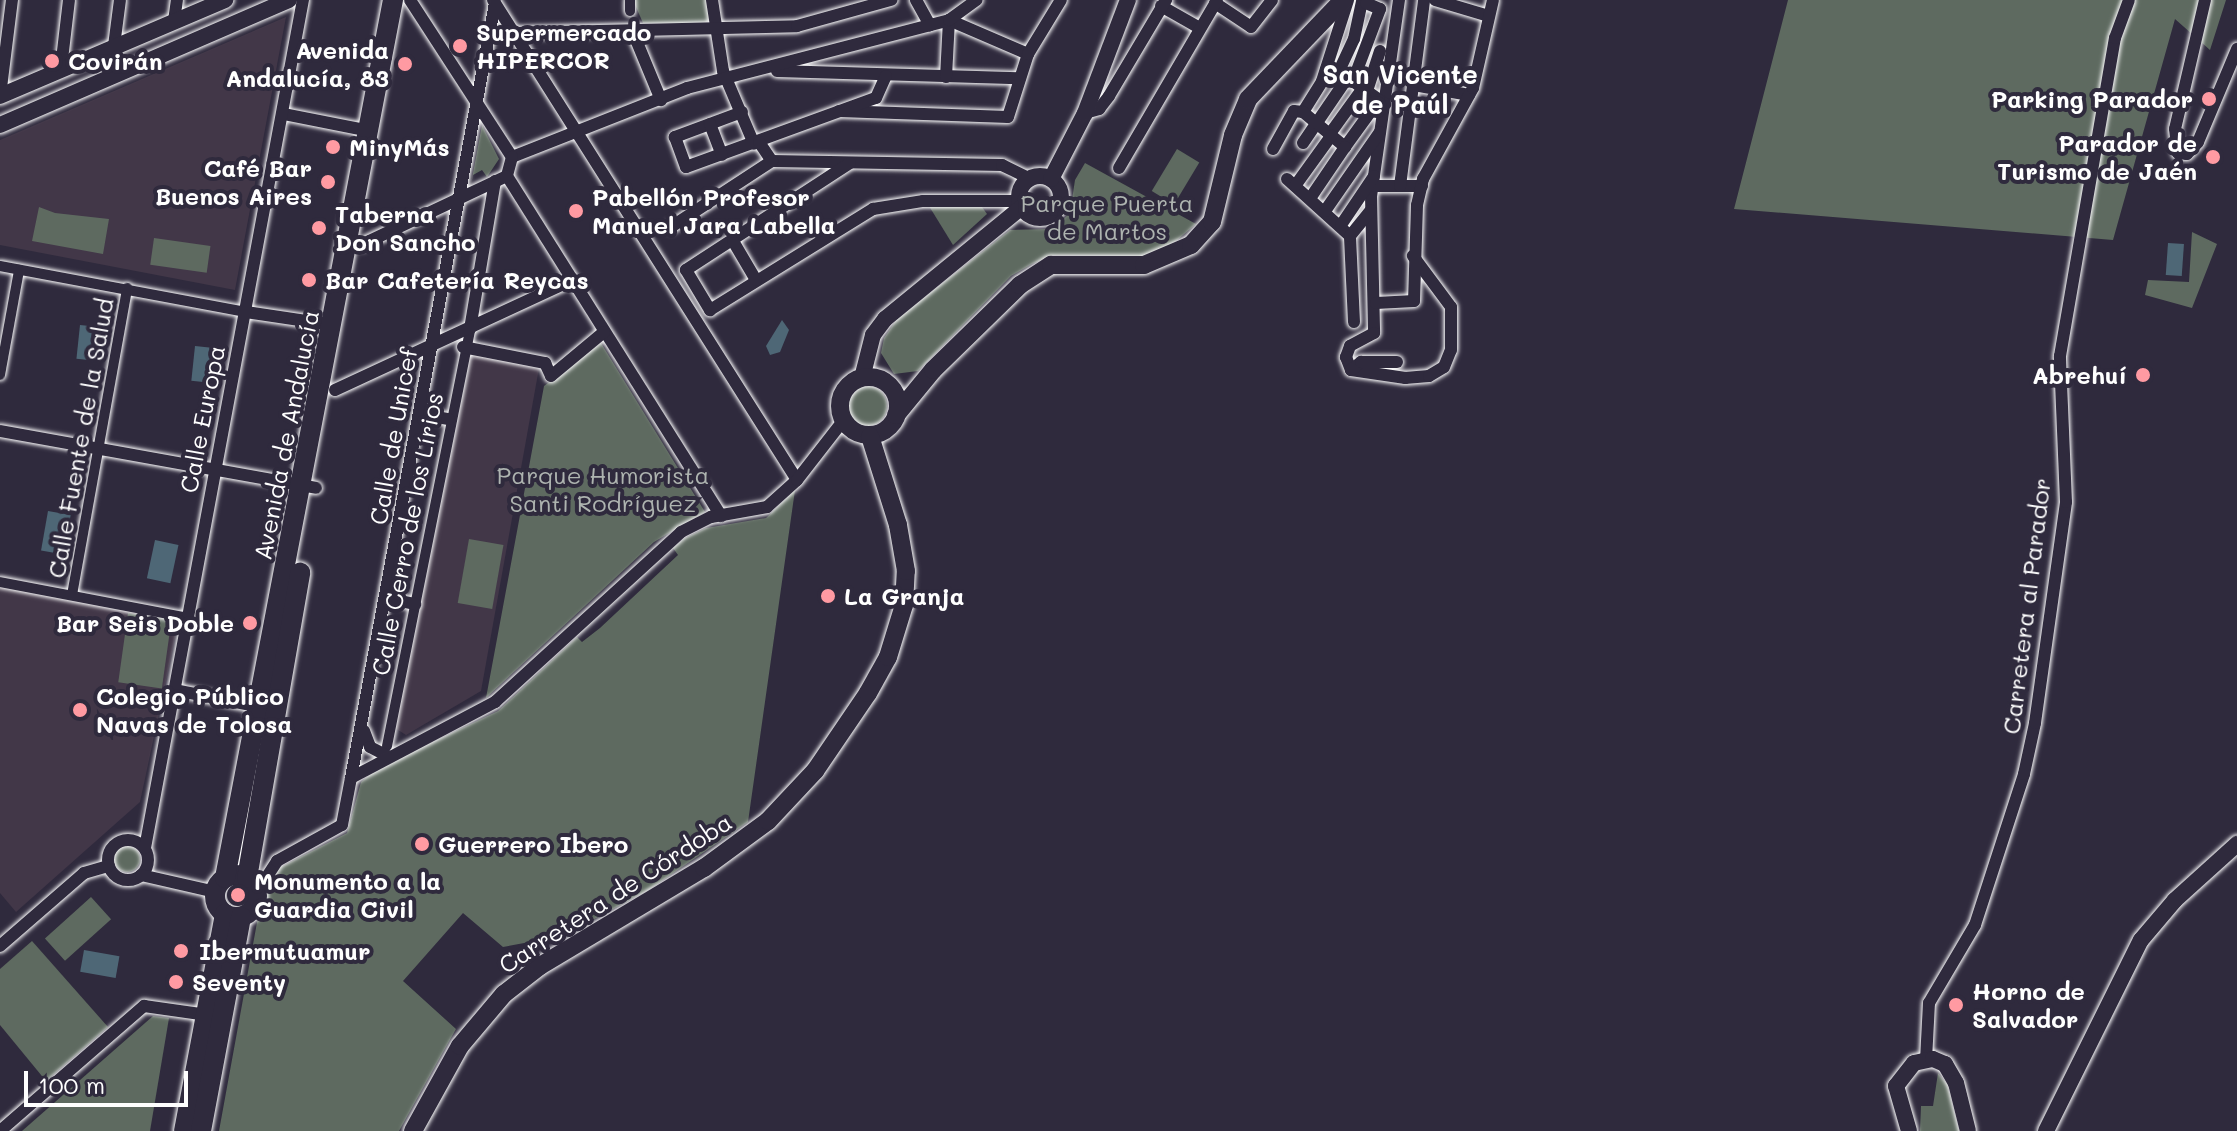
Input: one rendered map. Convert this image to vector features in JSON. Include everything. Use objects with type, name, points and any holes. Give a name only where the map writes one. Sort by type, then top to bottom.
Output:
[{"type":"main road","points":[[926,376],[888,384],[862,378],[842,395],[843,421],[860,435],[870,436],[887,430],[926,376],[1020,285],[1051,265],[1144,265],[1191,245],[1212,222],[1233,135],[1248,99],[1346,0]]},
{"type":"main road","name":"Avenida de Andalucía","points":[[252,885],[333,325],[370,131],[399,1]]},
{"type":"main road","name":"Avenida de Andalucía","points":[[220,885],[310,486],[335,390],[399,1]]},
{"type":"main road","points":[[888,384],[897,398],[896,415]]},
{"type":"main road","name":"Carretera de Córdoba","points":[[413,1131],[460,1046],[504,994],[541,965],[704,868],[768,821],[815,771],[868,693],[888,657],[904,605],[906,571],[870,436]]},
{"type":"main road","points":[[201,1131],[233,916],[220,885],[252,885],[252,910],[233,916]]},
{"type":"main road","points":[[184,1131],[207,1015],[233,916]]},
{"type":"street","points":[[0,96],[12,0]]},
{"type":"street","points":[[61,68],[69,0]]},
{"type":"street","points":[[114,46],[120,0]]},
{"type":"street","points":[[174,21],[177,0]]},
{"type":"street","points":[[0,96],[223,0]]},
{"type":"street","points":[[0,125],[289,0]]},
{"type":"street","name":"Calle Europa","points":[[145,848],[189,618],[213,468],[246,312],[303,0]]},
{"type":"street","points":[[712,0],[713,29],[729,78],[757,143],[772,161]]},
{"type":"street","points":[[516,33],[797,26],[891,0]]},
{"type":"street","points":[[916,0],[930,25]]},
{"type":"street","points":[[470,329],[501,179],[512,157],[661,100],[729,78],[949,20],[977,0]]},
{"type":"street","points":[[839,111],[1008,117],[1028,54],[1061,0]]},
{"type":"street","points":[[1051,179],[1085,113],[1128,0]]},
{"type":"street","points":[[1119,168],[1198,27],[1216,1],[1251,27],[1272,0]]},
{"type":"street","points":[[1303,143],[1313,122],[1349,79],[1346,0]]},
{"type":"street","points":[[1351,370],[1346,357],[1350,346],[1374,333],[1376,303],[1371,210],[1382,129],[1382,102],[1399,0]]},
{"type":"street","points":[[1400,186],[1424,0]]},
{"type":"street","points":[[1435,0],[1489,16]]},
{"type":"street","points":[[1376,303],[1414,301],[1413,256],[1422,186],[1469,95],[1493,0]]},
{"type":"street","name":"Carretera al Parador","points":[[1926,1060],[1929,1003],[1975,925],[2024,774],[2035,723],[2066,502],[2060,356],[2115,38],[2129,0]]},
{"type":"street","points":[[2205,0],[2175,129],[2178,153],[2190,152],[2198,142],[2237,49]]},
{"type":"street","points":[[399,1],[476,102],[512,157]]},
{"type":"street","points":[[1354,322],[1350,236],[1311,197],[1291,182],[1330,136],[1349,79],[1364,1]]},
{"type":"street","points":[[494,2],[797,480]]},
{"type":"street","name":"Calle de Unicef","points":[[252,885],[277,861],[342,825],[364,724],[494,2]]},
{"type":"street","points":[[1085,113],[1099,109],[1109,96],[1164,3],[1198,27]]},
{"type":"street","points":[[949,20],[1028,54]]},
{"type":"street","points":[[946,77],[949,20]]},
{"type":"street","points":[[632,30],[661,100]]},
{"type":"street","points":[[1303,112],[1349,79],[1380,51]]},
{"type":"street","points":[[762,71],[1018,78]]},
{"type":"street","points":[[742,112],[675,137],[686,167],[876,98],[886,76]]},
{"type":"street","points":[[1349,79],[1382,102]]},
{"type":"street","points":[[1414,85],[1469,95]]},
{"type":"street","points":[[1311,197],[1382,102]]},
{"type":"street","points":[[1273,149],[1294,111],[1303,112],[1344,150]]},
{"type":"street","points":[[284,114],[370,131]]},
{"type":"street","points":[[710,124],[722,155]]},
{"type":"street","points":[[1325,211],[1382,129]]},
{"type":"street","points":[[671,227],[772,161],[1002,165],[1031,179],[1051,179]]},
{"type":"street","points":[[850,163],[686,270],[710,310],[873,209],[923,201],[1021,204],[1039,218],[1053,214],[1061,196],[1051,179]]},
{"type":"street","points":[[361,245],[501,179]]},
{"type":"street","points":[[501,179],[604,332],[721,516]]},
{"type":"street","points":[[862,378],[873,335],[885,319],[1021,204],[1021,189],[1031,179]]},
{"type":"street","points":[[1374,181],[1422,186]]},
{"type":"street","points":[[1341,225],[1374,181]]},
{"type":"street","points":[[1350,236],[1371,210]]},
{"type":"street","points":[[733,241],[756,280]]},
{"type":"street","points":[[1351,370],[1405,378],[1429,376],[1444,367],[1451,350],[1451,307],[1413,256]]},
{"type":"street","points":[[0,266],[333,325]]},
{"type":"street","points":[[0,375],[19,270]]},
{"type":"street","points":[[335,390],[430,349],[570,281]]},
{"type":"street","name":"Calle Fuente de la Salud","points":[[72,595],[127,288]]},
{"type":"street","name":"Calle Cerro de los Lírios","points":[[388,751],[449,419],[463,347],[470,329]]},
{"type":"street","points":[[463,347],[545,363],[551,376],[604,332]]},
{"type":"street","points":[[1351,370],[1361,362],[1397,362]]},
{"type":"street","points":[[420,414],[449,419]]},
{"type":"street","points":[[351,778],[388,751],[495,702],[681,532],[721,516],[756,513],[797,480],[843,421]]},
{"type":"street","points":[[0,431],[310,486]]},
{"type":"street","points":[[0,582],[189,618]]},
{"type":"street","points":[[386,598],[415,604]]},
{"type":"street","points":[[175,690],[261,707]]},
{"type":"street","points":[[364,724],[370,747],[388,751]]},
{"type":"street","points":[[109,866],[117,843],[135,840],[145,848],[149,859],[141,875]]},
{"type":"street","points":[[2046,1131],[2141,940],[2175,900],[2237,844]]},
{"type":"street","points":[[109,866],[123,879],[141,875],[220,885]]},
{"type":"street","points":[[0,946],[84,873],[109,866]]},
{"type":"street","points":[[0,1131],[144,1006],[207,1015]]},
{"type":"street","points":[[1909,1131],[1896,1086],[1904,1071],[1926,1060],[1941,1061],[1950,1072],[1968,1131]]},
{"type":"shaded area","points":[[286,17],[235,290],[0,245],[0,140]]},
{"type":"shaded area","points":[[468,354],[539,368],[481,691],[406,735],[395,728]]},
{"type":"shaded area","name":"Colegio Público Navas de Tolosa","points":[[0,585],[179,619],[140,802],[16,912],[0,893]]},
{"type":"green space","points":[[633,0],[709,0],[709,19],[705,24],[643,23]]},
{"type":"green space","points":[[1788,0],[2226,0],[2210,50],[2175,19],[2113,240],[1734,209]]},
{"type":"green space","points":[[482,125],[499,159],[487,177],[482,170],[473,175],[471,184]]},
{"type":"green space","points":[[1177,149],[1199,162],[1174,204],[1152,191]]},
{"type":"green space","name":"Parque Puerta de Martos","points":[[1085,163],[1196,224],[1169,247],[1147,256],[1053,255],[1032,264],[1011,276],[918,371],[894,374],[881,353],[884,338],[897,319],[1010,230],[1053,229],[1070,213],[1075,180]]},
{"type":"green space","points":[[929,206],[982,207],[987,214],[953,245]]},
{"type":"green space","points":[[39,207],[55,213],[109,219],[103,254],[32,241]]},
{"type":"green space","points":[[2192,232],[2217,244],[2192,308],[2145,295],[2148,280],[2189,282]]},
{"type":"green space","points":[[154,238],[210,246],[207,273],[150,265]]},
{"type":"green space","name":"Parque Humorista Santi Rodríguez","points":[[601,343],[705,512],[654,542],[486,698],[544,386]]},
{"type":"green space","points":[[867,386],[881,392],[887,406],[881,420],[867,426],[853,420],[847,406],[853,392]]},
{"type":"green space","points":[[795,490],[748,822],[647,891],[562,936],[503,947],[463,913],[403,981],[456,1029],[399,1131],[219,1131],[258,917],[268,904],[266,884],[275,870],[347,833],[361,782],[378,768],[498,711],[577,637],[582,642],[600,628],[678,555],[673,548],[685,538],[706,528],[766,518]]},
{"type":"green space","points":[[469,539],[503,545],[492,609],[458,603]]},
{"type":"green space","points":[[128,613],[172,619],[162,688],[118,682]]},
{"type":"green space","points":[[127,846],[136,850],[140,859],[136,868],[127,872],[118,868],[114,859],[118,850]]},
{"type":"green space","points":[[91,897],[111,919],[65,961],[45,938]]},
{"type":"green space","points":[[32,941],[108,1027],[46,1081],[0,1025],[0,969]]},
{"type":"green space","points":[[153,1016],[169,1018],[150,1131],[22,1131]]},
{"type":"green space","points":[[1938,1073],[1947,1084],[1959,1131],[1920,1131],[1921,1106],[1933,1106]]},
{"type":"water","points":[[2168,243],[2184,244],[2182,276],[2166,275]]},
{"type":"water","points":[[782,320],[789,330],[780,352],[770,355],[766,346]]},
{"type":"water","points":[[80,325],[99,327],[95,361],[76,359]]},
{"type":"water","points":[[195,346],[214,348],[210,383],[191,381]]},
{"type":"water","points":[[48,511],[71,515],[64,554],[41,550]]},
{"type":"water","points":[[155,540],[178,545],[170,583],[147,578]]},
{"type":"water","points":[[84,950],[119,956],[116,978],[80,972]]},
{"type":"place","name":"Supermercado HIPERCOR","points":[[460,46]]},
{"type":"place","name":"Covirán","points":[[52,61]]},
{"type":"place","name":"Avenida Andalucía, 83","points":[[405,64]]},
{"type":"place","name":"Parking Parador","points":[[2209,99]]},
{"type":"place","name":"MinyMás","points":[[333,147]]},
{"type":"place","name":"Parador de Turismo de Jaén","points":[[2213,157]]},
{"type":"place","name":"Café Bar Buenos Aires","points":[[328,182]]},
{"type":"place","name":"Pabellón Profesor Manuel Jara Labella","points":[[576,211]]},
{"type":"place","name":"Taberna Don Sancho","points":[[319,228]]},
{"type":"place","name":"Bar Cafetería Reycas","points":[[309,280]]},
{"type":"place","name":"Abrehuí","points":[[2143,375]]},
{"type":"place","name":"La Granja","points":[[828,596]]},
{"type":"place","name":"Bar Seis Doble","points":[[250,623]]},
{"type":"place","name":"Colegio Público Navas de Tolosa","points":[[80,710]]},
{"type":"place","name":"Guerrero Ibero","points":[[422,844]]},
{"type":"place","name":"Monumento a la Guardia Civil","points":[[238,895]]},
{"type":"place","name":"Ibermutuamur","points":[[181,951]]},
{"type":"place","name":"Seventy","points":[[176,982]]},
{"type":"place","name":"Horno de Salvador","points":[[1956,1005]]},
{"type":"district","name":"San Vicente de Paúl","points":[[1400,90]]}]
